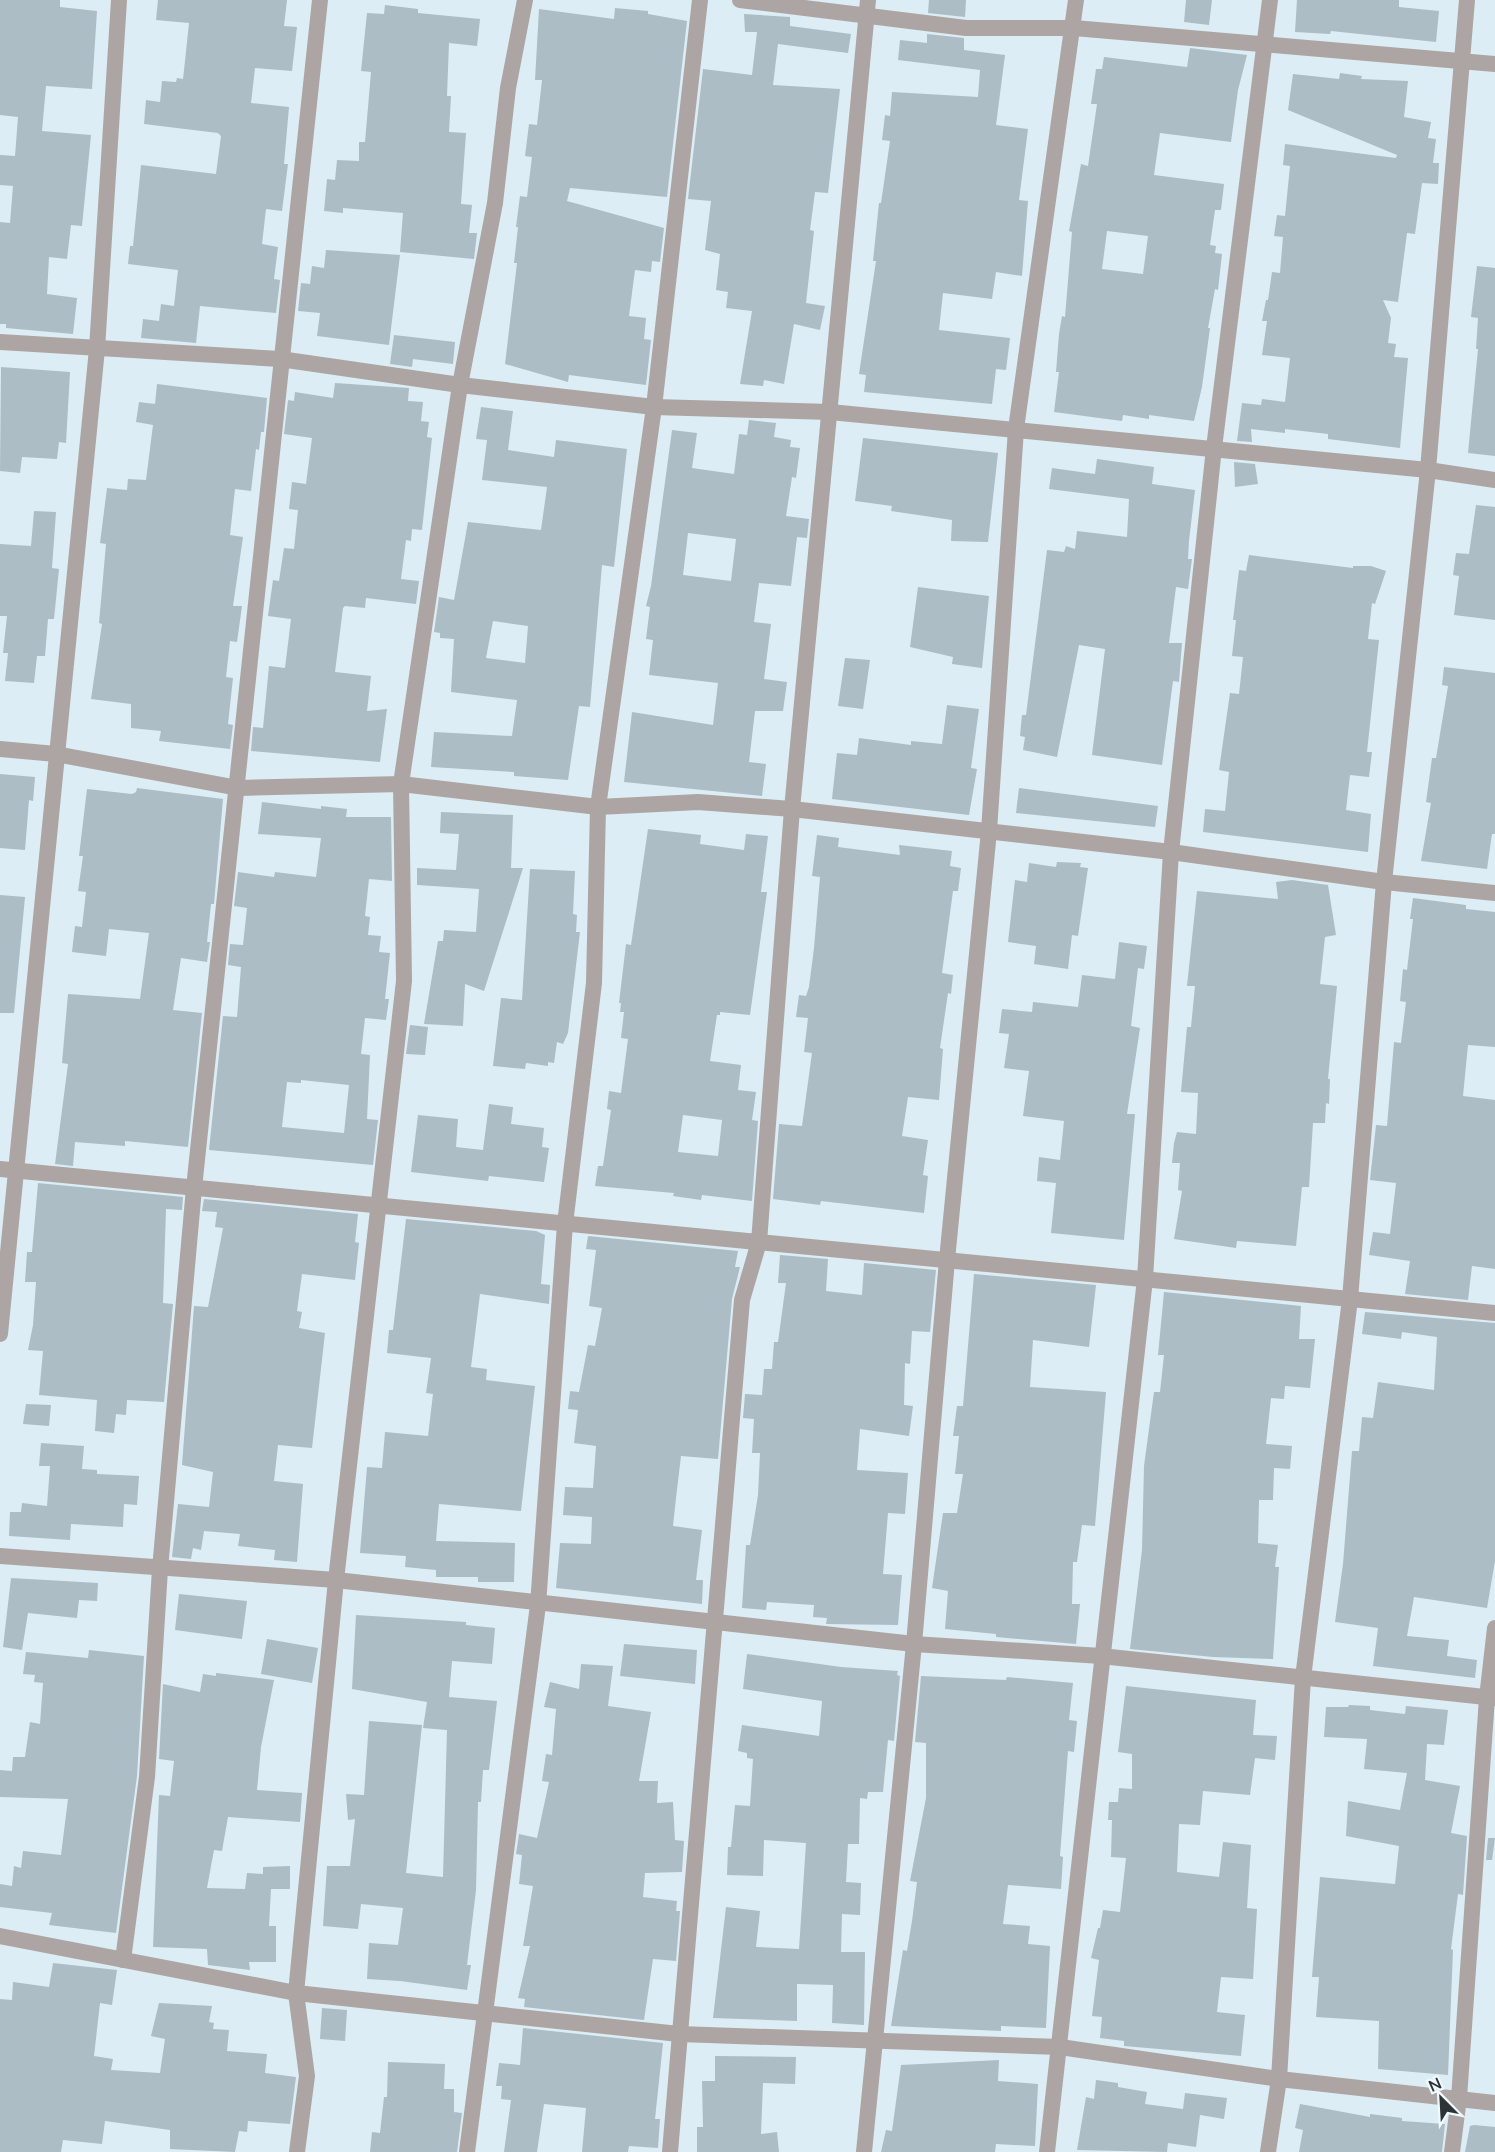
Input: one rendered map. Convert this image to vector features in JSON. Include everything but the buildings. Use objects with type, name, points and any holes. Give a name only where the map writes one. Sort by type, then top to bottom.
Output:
[{"type":"street","points":[[0,1334],[97,349],[119,0]]},
{"type":"street","points":[[123,1960],[147,1778],[160,1569],[194,1188],[238,788],[280,359],[320,0]]},
{"type":"street","points":[[297,2152],[306,2076],[296,1993],[336,1580],[404,981],[401,784],[460,385],[495,203],[508,88],[525,0]]},
{"type":"street","points":[[467,2152],[538,1605],[565,1224],[594,983],[598,807],[654,407],[700,0]]},
{"type":"street","points":[[740,0],[966,28],[1074,28],[1265,42],[1495,64]]},
{"type":"street","points":[[670,2152],[741,1300],[759,1242],[792,809],[868,0]]},
{"type":"street","points":[[864,2152],[914,1644],[947,1260],[989,831],[1016,429],[1074,28],[1076,0]]},
{"type":"street","points":[[1047,2152],[1145,1280],[1171,852],[1214,448],[1270,0]]},
{"type":"street","points":[[1268,2152],[1280,2079],[1303,1678],[1350,1299],[1384,882],[1428,470],[1460,61],[1467,0]]},
{"type":"street","points":[[0,342],[280,359],[460,385],[654,407],[830,412],[1214,448],[1428,470],[1495,480]]},
{"type":"street","points":[[0,748],[56,754],[238,788],[401,784],[598,807],[698,802],[792,809],[1171,852],[1384,882],[1495,893]]},
{"type":"street","points":[[0,1169],[1495,1313]]},
{"type":"street","points":[[0,1556],[336,1580],[538,1605],[914,1644],[1101,1656],[1491,1698]]},
{"type":"street","points":[[1452,2152],[1459,2098],[1495,1628]]},
{"type":"street","points":[[0,1936],[296,1993],[679,2034],[1060,2047],[1280,2079],[1495,2103]]}]
